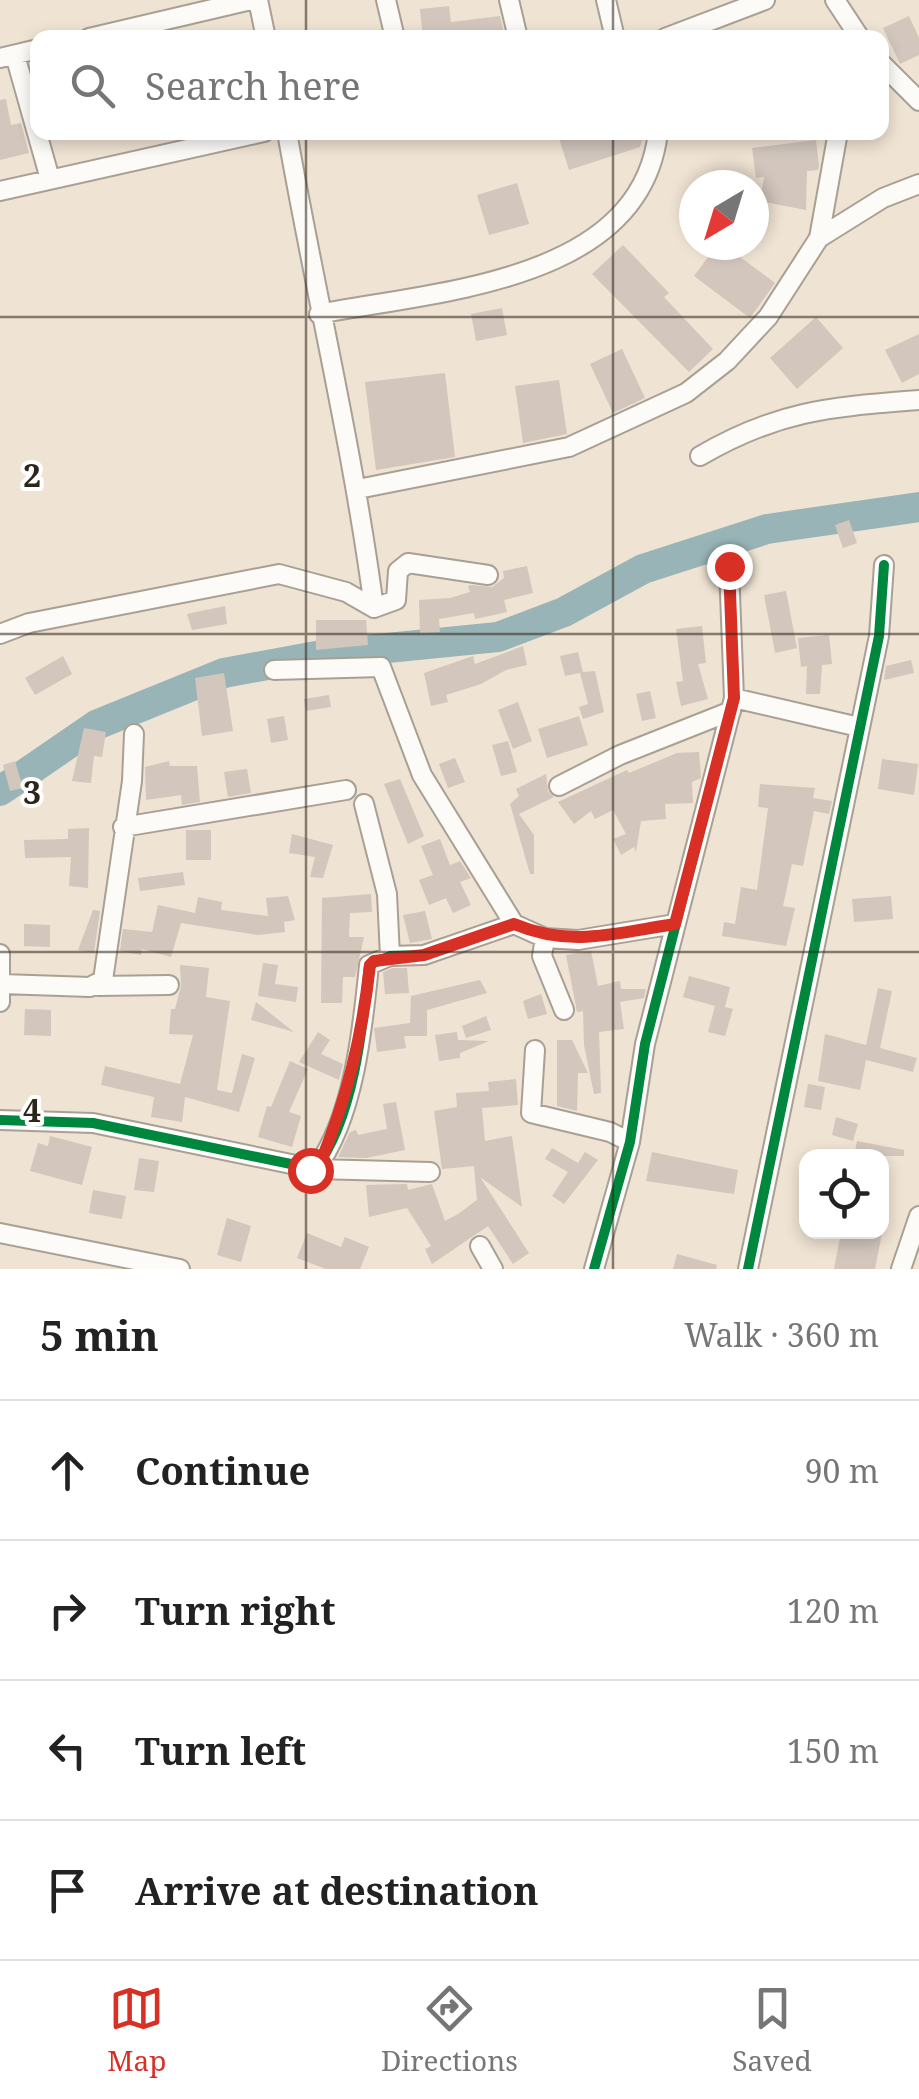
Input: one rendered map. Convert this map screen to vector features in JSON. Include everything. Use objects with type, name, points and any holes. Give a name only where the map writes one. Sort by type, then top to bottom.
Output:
[{"type":"street","points":[[123,30],[250,0]]},
{"type":"street","points":[[258,0],[264,30]]},
{"type":"street","points":[[386,0],[393,30]]},
{"type":"street","points":[[509,0],[516,30]]},
{"type":"street","points":[[606,0],[612,30]]},
{"type":"street","points":[[686,30],[765,0]]},
{"type":"street","points":[[837,7],[854,30]]},
{"type":"street","points":[[8,56],[30,121]]},
{"type":"street","points":[[889,71],[919,101]]},
{"type":"street","points":[[36,140],[50,180]]},
{"type":"street","points":[[0,191],[228,140]]},
{"type":"street","points":[[287,140],[319,314],[358,489],[374,608]]},
{"type":"street","points":[[319,314],[517,275],[557,260],[605,230],[636,199],[654,162],[657,140]]},
{"type":"street","points":[[358,489],[569,447],[686,392],[727,361],[768,317],[819,238],[837,140]]},
{"type":"street","points":[[819,238],[883,198],[917,191]]},
{"type":"street","points":[[700,456],[745,430],[810,409],[919,400]]},
{"type":"street","points":[[0,634],[29,623],[279,574],[346,592],[374,608],[396,600],[398,572],[408,563],[488,575]]},
{"type":"street","points":[[748,1269],[782,1122],[879,636],[884,565]]},
{"type":"street","points":[[594,1269],[630,1142],[645,1044],[733,705],[729,566]]},
{"type":"street","points":[[274,670],[381,666],[422,776],[514,924],[546,938],[578,940],[675,924]]},
{"type":"street","points":[[559,786],[733,705],[859,727]]},
{"type":"street","points":[[98,986],[103,980],[132,780],[134,734]]},
{"type":"street","points":[[123,827],[346,790]]},
{"type":"street","points":[[364,804],[387,894],[390,956]]},
{"type":"street","points":[[316,1169],[346,1100],[363,1031],[370,965],[390,956],[424,955],[514,924]]},
{"type":"street","points":[[546,938],[542,956],[564,1010]]},
{"type":"street","points":[[0,954],[1,993],[169,985]]},
{"type":"street","points":[[535,1050],[531,1113],[610,1132],[630,1142]]},
{"type":"street","points":[[0,1120],[93,1122],[316,1169],[430,1172]]},
{"type":"street","points":[[902,1269],[917,1227]]},
{"type":"street","points":[[0,1234],[180,1269]]},
{"type":"street","points":[[480,1246],[493,1269]]},
{"type":"building","points":[[449,6],[451,22],[500,16],[503,30],[422,30],[420,9]]},
{"type":"building","points":[[909,16],[919,38],[919,55],[900,64],[889,41],[889,30],[883,28]]},
{"type":"building","points":[[6,99],[11,125],[21,123],[29,153],[0,160],[0,100]]},
{"type":"building","points":[[560,140],[642,140],[640,147],[569,170]]},
{"type":"building","points":[[816,140],[819,165],[818,170],[807,171],[806,210],[769,203],[769,170],[755,170],[752,148]]},
{"type":"building","points":[[517,183],[529,224],[489,235],[477,195]]},
{"type":"building","points":[[623,245],[669,293],[664,297],[713,349],[689,372],[592,274]]},
{"type":"building","points":[[706,260],[744,260],[775,283],[750,318],[694,276]]},
{"type":"building","points":[[502,308],[507,335],[476,341],[471,314]]},
{"type":"building","points":[[816,317],[843,348],[797,389],[770,358]]},
{"type":"building","points":[[919,334],[919,374],[902,383],[885,350]]},
{"type":"building","points":[[622,349],[645,398],[613,413],[590,364]]},
{"type":"building","points":[[445,373],[455,457],[376,470],[365,382]]},
{"type":"building","points":[[559,380],[567,434],[523,443],[515,386]]},
{"type":"building","points":[[849,520],[857,543],[843,548],[835,525]]},
{"type":"building","points":[[527,566],[533,593],[504,600],[507,612],[475,619],[474,613],[439,619],[440,632],[420,633],[419,600],[450,598],[470,592],[468,586],[472,585],[492,587],[504,578],[503,571]]},
{"type":"building","points":[[786,591],[797,648],[775,653],[764,595]]},
{"type":"building","points":[[225,606],[227,624],[192,630],[187,614]]},
{"type":"building","points":[[316,620],[366,620],[368,645],[316,650]]},
{"type":"building","points":[[702,626],[706,663],[698,664],[708,699],[681,706],[676,682],[683,681],[676,629]]},
{"type":"building","points":[[829,635],[832,664],[822,665],[820,694],[806,694],[807,666],[801,667],[798,638]]},
{"type":"building","points":[[523,646],[527,665],[446,695],[448,702],[431,706],[424,673],[473,656],[475,664]]},
{"type":"building","points":[[578,652],[583,672],[595,671],[604,712],[583,719],[579,707],[588,704],[580,673],[565,676],[560,656]]},
{"type":"building","points":[[63,656],[72,674],[35,695],[25,678]]},
{"type":"building","points":[[911,660],[914,673],[884,680],[886,666]]},
{"type":"building","points":[[224,673],[233,731],[202,736],[195,678]]},
{"type":"building","points":[[650,691],[656,718],[642,721],[636,694]]},
{"type":"building","points":[[329,695],[331,707],[306,711],[304,699]]},
{"type":"building","points":[[518,702],[532,741],[513,749],[498,710]]},
{"type":"building","points":[[284,716],[288,740],[271,743],[267,719]]},
{"type":"building","points":[[579,716],[588,745],[547,758],[538,729]]},
{"type":"building","points":[[84,728],[106,732],[102,757],[94,756],[91,783],[72,781]]},
{"type":"building","points":[[508,741],[517,772],[501,776],[492,745]]},
{"type":"building","points":[[699,752],[701,778],[692,782],[693,803],[665,804],[666,819],[641,821],[636,852],[634,847],[621,855],[613,839],[626,834],[613,810],[595,819],[591,811],[574,824],[558,802],[627,770],[629,773],[677,753]]},
{"type":"building","points":[[455,758],[465,782],[448,788],[439,764]]},
{"type":"building","points":[[882,759],[918,764],[914,795],[878,789]]},
{"type":"building","points":[[15,761],[23,788],[10,791],[3,765]]},
{"type":"building","points":[[169,761],[170,766],[197,766],[200,802],[182,805],[181,795],[146,800],[145,767]]},
{"type":"building","points":[[247,769],[251,793],[228,797],[224,772]]},
{"type":"building","points":[[546,774],[548,791],[554,797],[519,814],[534,835],[534,874],[530,874],[510,804],[519,796],[516,789]]},
{"type":"building","points":[[400,779],[424,836],[408,844],[384,784]]},
{"type":"building","points":[[760,784],[815,788],[813,798],[832,801],[829,814],[814,811],[803,866],[792,864],[783,906],[795,908],[786,946],[722,936],[724,922],[735,924],[741,887],[757,890],[768,808],[758,807]]},
{"type":"building","points":[[89,828],[88,888],[69,886],[71,857],[25,858],[24,840],[68,839],[68,829]]},
{"type":"building","points":[[186,830],[211,830],[211,860],[186,860]]},
{"type":"building","points":[[292,834],[333,845],[323,878],[310,877],[315,857],[289,853]]},
{"type":"building","points":[[440,839],[450,865],[460,861],[471,878],[460,882],[471,905],[453,913],[446,898],[429,905],[419,880],[433,875],[421,846]]},
{"type":"building","points":[[183,872],[185,885],[140,891],[138,878]]},
{"type":"building","points":[[371,894],[372,912],[350,913],[349,937],[364,937],[355,977],[343,977],[342,1003],[321,1003],[322,898]]},
{"type":"building","points":[[288,896],[295,920],[284,922],[285,932],[258,935],[181,923],[171,957],[142,949],[141,955],[120,951],[123,929],[152,932],[158,905],[195,913],[198,897],[222,902],[221,910],[268,916],[266,898]]},
{"type":"building","points":[[891,896],[893,919],[854,922],[852,899]]},
{"type":"building","points":[[93,910],[100,911],[94,953],[78,950]]},
{"type":"building","points":[[425,911],[432,939],[410,943],[403,915]]},
{"type":"building","points":[[24,924],[50,925],[50,947],[24,946]]},
{"type":"building","points":[[591,951],[598,986],[620,981],[621,989],[646,989],[644,998],[620,1002],[624,1029],[599,1032],[601,1093],[594,1094],[584,1045],[583,1011],[577,1012],[566,955]]},
{"type":"building","points":[[263,963],[278,965],[275,984],[298,987],[296,1002],[258,996]]},
{"type":"building","points":[[180,965],[209,968],[206,997],[230,1001],[217,1090],[232,1093],[242,1054],[255,1058],[239,1112],[185,1097],[182,1122],[151,1117],[154,1097],[101,1085],[105,1066],[180,1084],[193,1035],[169,1034],[171,1009],[175,1009],[181,986]]},
{"type":"building","points":[[407,968],[409,993],[385,994],[383,972]]},
{"type":"building","points":[[689,976],[730,987],[725,1007],[733,1009],[725,1036],[708,1032],[715,1006],[683,997]]},
{"type":"building","points":[[480,980],[487,993],[427,1010],[427,1036],[404,1036],[406,1048],[377,1052],[374,1028],[410,1023],[411,996]]},
{"type":"building","points":[[878,988],[892,991],[880,1048],[917,1058],[913,1072],[866,1060],[860,1090],[818,1081],[825,1034],[866,1045]]},
{"type":"building","points":[[541,994],[547,1014],[528,1019],[523,1001]]},
{"type":"building","points":[[256,1002],[294,1032],[251,1020]]},
{"type":"building","points":[[25,1009],[51,1010],[51,1036],[24,1035]]},
{"type":"building","points":[[486,1016],[491,1030],[466,1038],[462,1026]]},
{"type":"building","points":[[318,1032],[330,1040],[321,1054],[343,1064],[339,1080],[299,1062]]},
{"type":"building","points":[[457,1032],[458,1040],[489,1041],[460,1053],[460,1058],[439,1061],[435,1035]]},
{"type":"building","points":[[557,1040],[572,1040],[588,1073],[578,1073],[577,1111],[557,1106]]},
{"type":"building","points":[[290,1061],[308,1069],[289,1112],[301,1116],[292,1147],[258,1137],[267,1106],[271,1107]]},
{"type":"building","points":[[516,1079],[518,1105],[482,1108],[485,1141],[512,1136],[522,1207],[480,1177],[529,1253],[513,1264],[488,1226],[432,1264],[425,1249],[431,1246],[407,1208],[369,1217],[366,1185],[407,1184],[408,1190],[432,1184],[445,1221],[458,1214],[477,1200],[474,1166],[442,1169],[434,1111],[457,1107],[456,1093],[489,1091],[488,1082]]},
{"type":"building","points":[[808,1084],[825,1087],[821,1110],[804,1107]]},
{"type":"building","points":[[396,1102],[405,1150],[366,1158],[338,1157],[350,1132],[356,1130],[358,1135],[387,1129],[383,1104]]},
{"type":"building","points":[[836,1117],[858,1124],[853,1141],[832,1135]]},
{"type":"building","points":[[50,1136],[92,1147],[82,1185],[30,1171],[38,1143],[48,1146]]},
{"type":"building","points":[[857,1141],[904,1150],[904,1156],[889,1156],[889,1149],[855,1149]]},
{"type":"building","points":[[552,1148],[578,1163],[585,1152],[598,1160],[564,1204],[552,1196],[568,1172],[545,1159]]},
{"type":"building","points":[[652,1152],[738,1170],[734,1194],[646,1181]]},
{"type":"building","points":[[139,1158],[159,1161],[154,1192],[134,1190]]},
{"type":"building","points":[[93,1190],[126,1196],[122,1219],[89,1213]]},
{"type":"building","points":[[227,1218],[251,1226],[241,1262],[217,1255]]},
{"type":"building","points":[[307,1233],[341,1247],[345,1237],[369,1247],[360,1269],[326,1269],[297,1258]]},
{"type":"building","points":[[840,1239],[881,1239],[875,1269],[834,1269]]},
{"type":"building","points":[[677,1254],[717,1265],[716,1269],[673,1269]]},
{"type":"waterway","points":[[0,791],[96,725],[224,673],[327,654],[498,637],[564,612],[643,569],[767,529],[919,507]]},
{"type":"cycle path","points":[[748,1269],[879,636],[884,565]]},
{"type":"cycle path","points":[[594,1269],[630,1142],[645,1044],[734,698],[729,567]]},
{"type":"cycle path","points":[[0,1120],[93,1123],[315,1169],[348,1099],[360,1043],[369,965],[390,956],[424,955],[514,924]]},
{"type":"route","points":[[310,1170],[319,1166],[346,1100],[363,1031],[370,965],[374,961],[390,956],[424,955],[468,936],[514,924],[546,938],[578,940],[675,924],[734,698],[729,566]]}]
